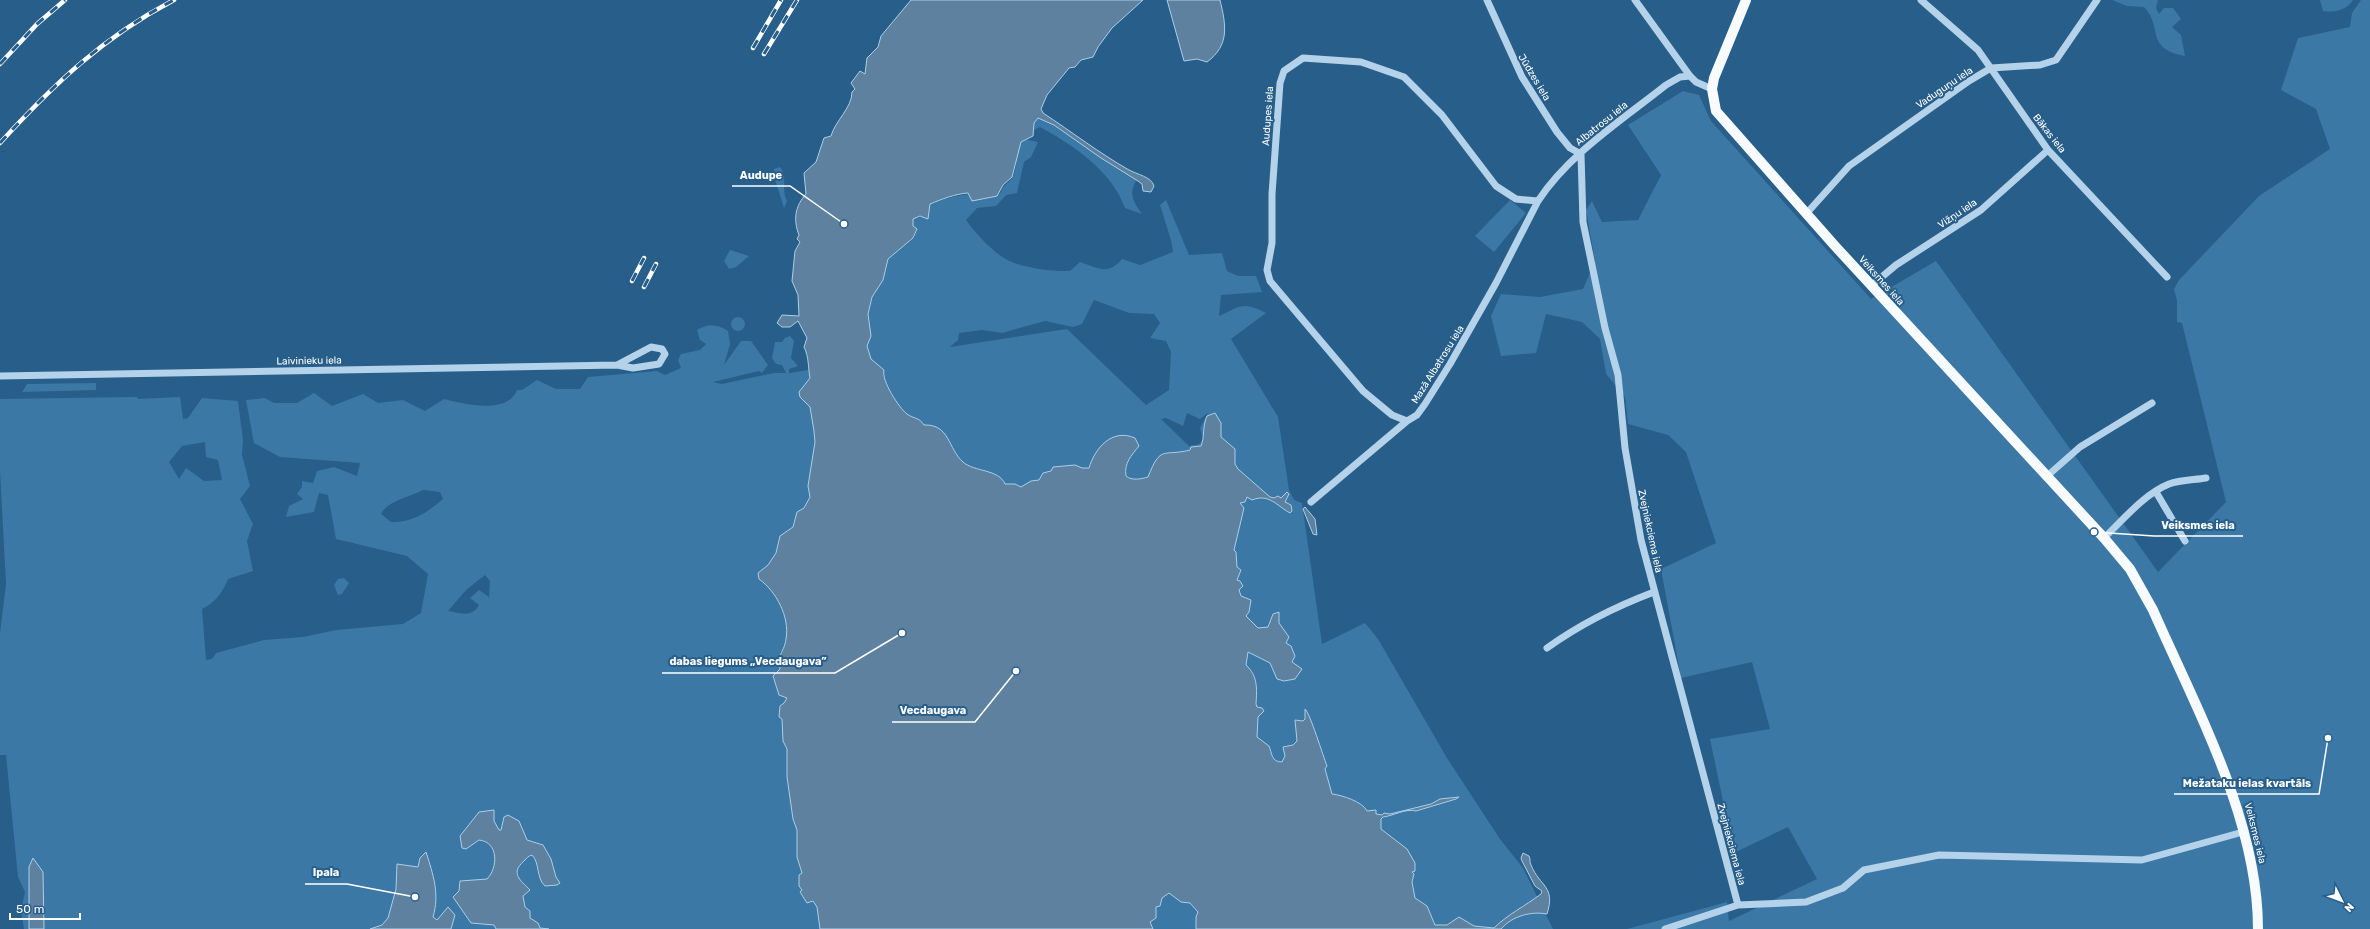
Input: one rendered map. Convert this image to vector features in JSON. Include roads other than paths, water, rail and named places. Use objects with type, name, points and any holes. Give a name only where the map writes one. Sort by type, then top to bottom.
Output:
[{"type":"main road","points":[[1712,89],[1714,78],[1746,0]]},
{"type":"main road","name":"Veiksmes iela","points":[[1712,89],[1716,111],[1723,121],[1871,286],[2104,538],[2130,570],[2146,594],[2229,784],[2243,832],[2258,901],[2258,929]]},
{"type":"street","name":"Jūdzes iela","points":[[1487,0],[1522,77],[1557,132],[1570,148],[1581,154]]},
{"type":"street","points":[[1635,0],[1690,76],[1696,82],[1712,89]]},
{"type":"street","name":"Bākas iela","points":[[1921,0],[1965,37],[1978,50],[2048,150],[2167,277]]},
{"type":"street","name":"Vaduguņu iela","points":[[1806,214],[1849,166],[1969,81],[1991,68],[2040,65],[2056,60],[2097,0]]},
{"type":"street","name":"Audupes iela","points":[[1406,421],[1392,415],[1363,391],[1270,281],[1267,270],[1272,243],[1272,194],[1280,83],[1284,71],[1303,58],[1328,58],[1361,62],[1404,77],[1442,115],[1496,186],[1516,199],[1538,201]]},
{"type":"street","name":"Albatrosu iela","points":[[1538,201],[1549,184],[1581,154],[1666,85],[1680,77],[1690,76]]},
{"type":"street","name":"Vižņu iela","points":[[1871,286],[1896,265],[1980,210],[2048,150]]},
{"type":"street","name":"Zvejniekciema iela","points":[[1581,154],[1583,222],[1605,328],[1618,375],[1626,455],[1641,540],[1738,905]]},
{"type":"street","name":"Mazā Albatrosu iela","points":[[1311,502],[1406,421],[1417,415],[1450,364],[1496,283],[1538,201]]},
{"type":"street","name":"Laivinieku iela","points":[[0,376],[617,365],[632,368],[659,364],[665,354],[662,349],[651,348],[617,365]]},
{"type":"street","points":[[2046,477],[2080,447],[2152,403]]},
{"type":"street","points":[[2104,538],[2141,503],[2169,484],[2206,478]]},
{"type":"street","points":[[2156,492],[2185,540]]},
{"type":"street","points":[[1547,648],[1562,637],[1654,592]]},
{"type":"street","points":[[1665,929],[1738,905],[1806,902],[1843,888],[1864,870],[1939,855],[2142,860],[2243,832]]},
{"type":"railway","points":[[0,64],[37,24],[65,0]]},
{"type":"railway","points":[[0,143],[40,101],[80,64],[124,30],[148,14],[174,0]]},
{"type":"railway","points":[[753,48],[781,0]]},
{"type":"railway","points":[[764,54],[797,0]]},
{"type":"railway","points":[[632,281],[644,258]]},
{"type":"railway","points":[[644,287],[656,264]]},
{"type":"place","name":"Audupe","points":[[844,224]]},
{"type":"place","name":"Veiksmes iela","points":[[2094,532]]},
{"type":"place","name":"dabas liegums „Vecdaugava”","points":[[902,633]]},
{"type":"place","name":"Vecdaugava","points":[[1016,671]]},
{"type":"place","name":"Mežataku ielas kvartāls","points":[[2328,738]]},
{"type":"place","name":"Ipala","points":[[415,897]]}]
